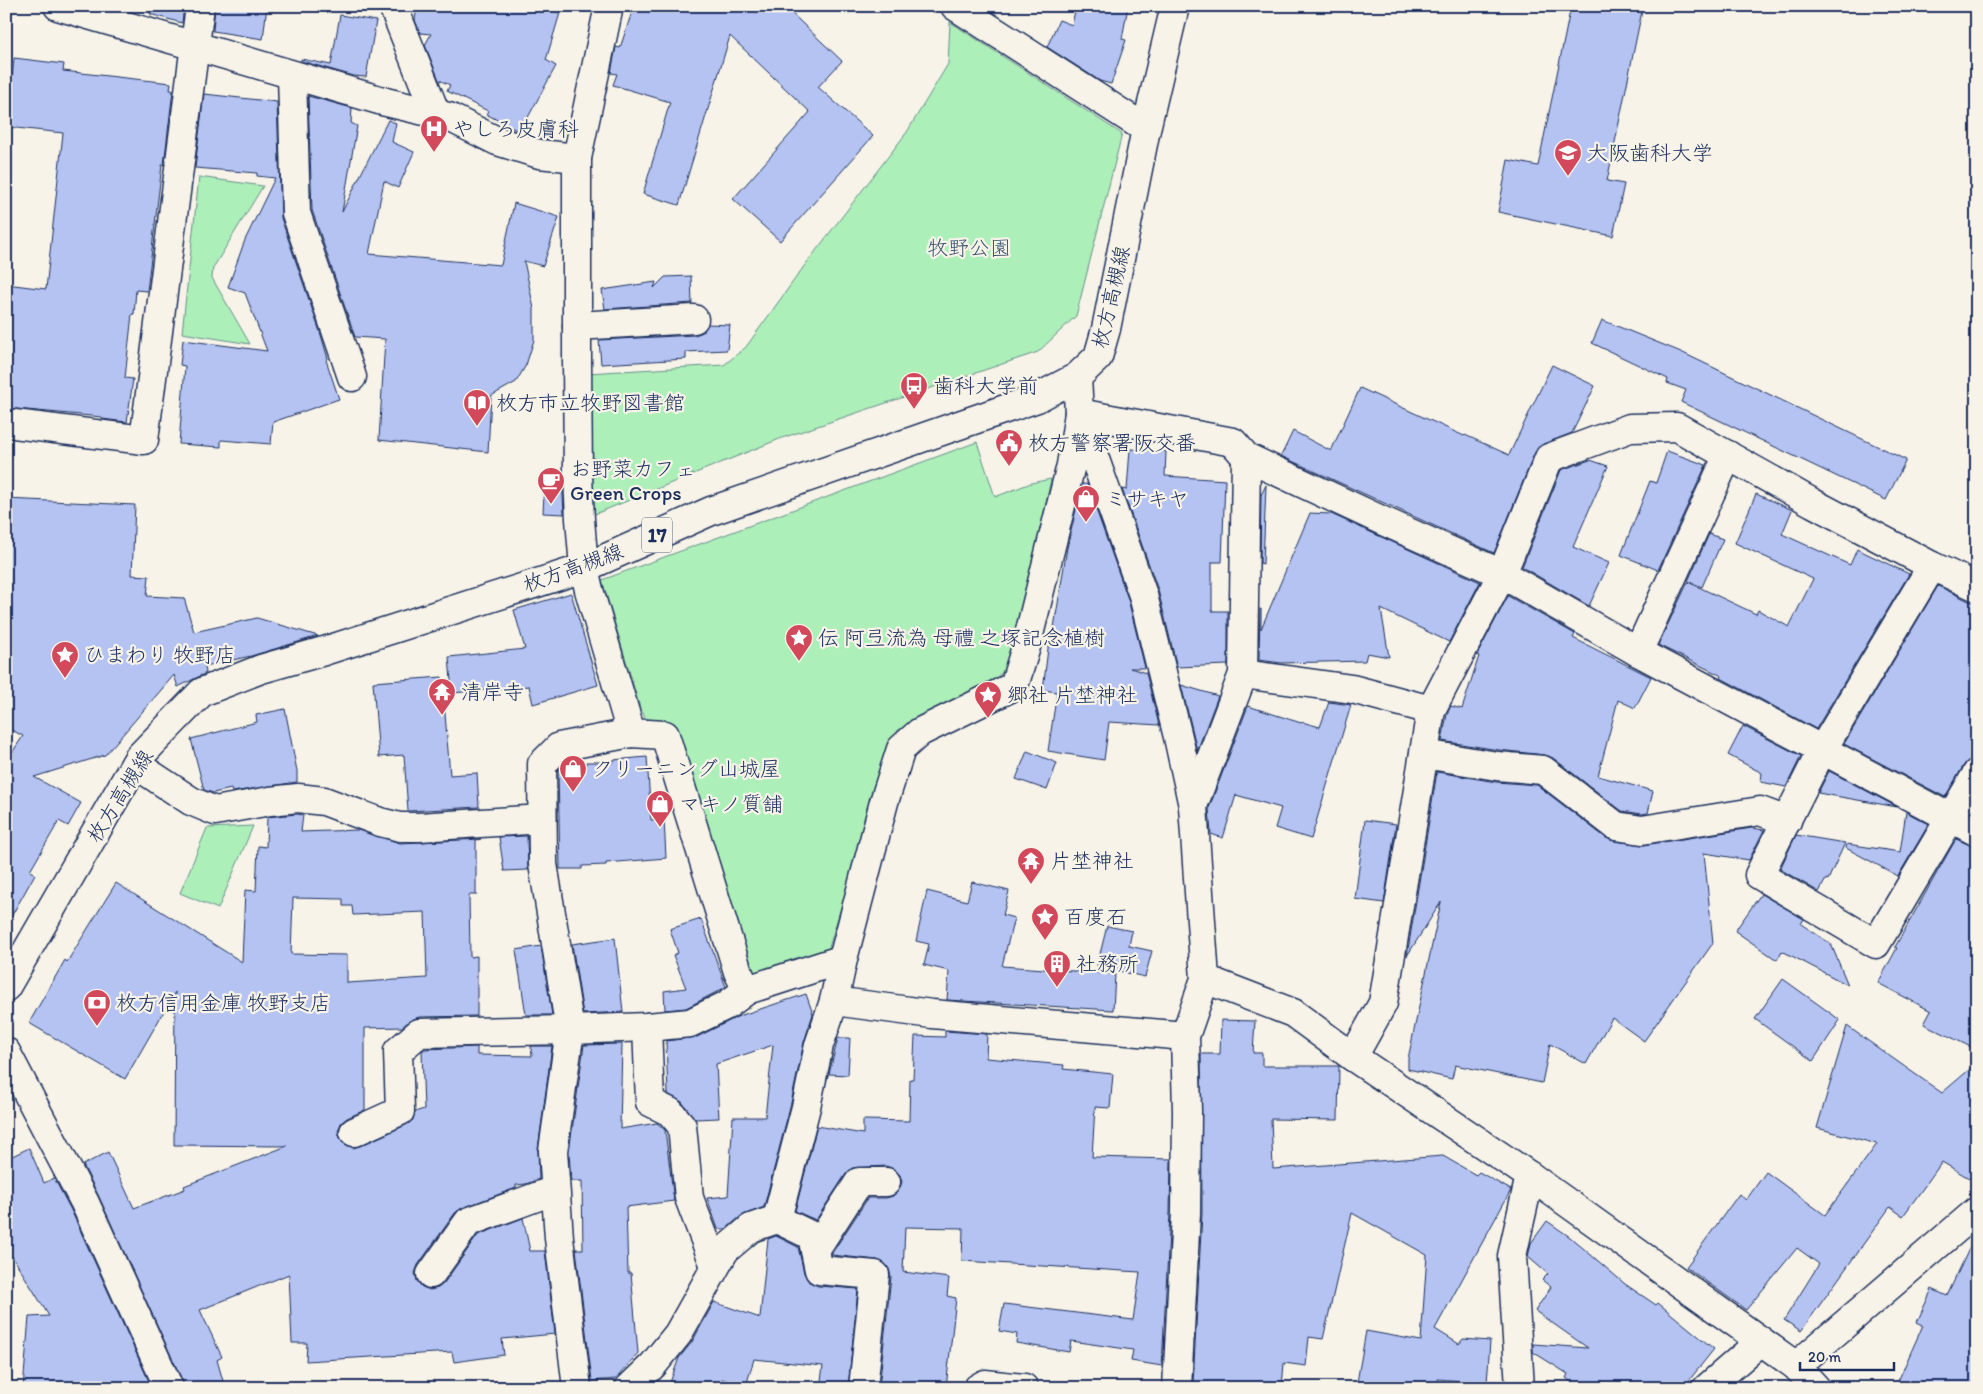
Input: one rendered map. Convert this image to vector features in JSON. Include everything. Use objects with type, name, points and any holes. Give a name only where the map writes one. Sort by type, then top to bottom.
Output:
[{"type":"street","points":[[58,6],[386,102],[449,117],[497,142],[539,154],[577,158]]},
{"type":"street","points":[[6,423],[144,440],[200,6]]},
{"type":"street","points":[[393,6],[436,114]]},
{"type":"street","points":[[609,6],[577,158],[578,476],[584,568],[631,732]]},
{"type":"street","points":[[955,6],[1146,129]]},
{"type":"street","name":"枚方高槻線","points":[[6,987],[139,757],[202,692],[261,669],[324,651],[584,568],[711,511],[1037,398],[1077,377],[1098,357],[1106,329],[1146,129],[1175,6]]},
{"type":"street","points":[[292,75],[296,213],[352,377]]},
{"type":"street","points":[[577,326],[694,319]]},
{"type":"street","points":[[777,1219],[806,1107],[819,1045],[834,1000],[884,802],[901,749],[920,732],[1014,686],[1026,647],[1071,465],[1079,413],[1077,377]]},
{"type":"street","points":[[1079,413],[1233,442],[1246,457],[1502,574],[1638,652],[1977,832]]},
{"type":"street","points":[[1079,413],[1143,595],[1178,737],[1192,806],[1205,979],[1185,1036],[1187,1111],[1186,1213],[1176,1388]]},
{"type":"street","points":[[1354,1057],[1384,1003],[1431,710],[1502,574],[1549,458],[1630,428],[1678,427],[1813,503],[1932,566],[1977,587]]},
{"type":"street","points":[[1638,652],[1728,455]]},
{"type":"street","points":[[1192,806],[1243,674],[1246,457]]},
{"type":"street","points":[[1932,566],[1822,750],[1759,875],[1876,944],[1977,773]]},
{"type":"street","points":[[1243,674],[1352,689],[1431,710]]},
{"type":"street","points":[[577,1388],[559,1238],[553,1151],[570,1030],[543,864],[542,764],[560,747],[631,732],[664,735],[738,972],[747,990]]},
{"type":"street","points":[[1424,754],[1497,766],[1543,770],[1616,826],[1642,830],[1760,811],[1786,821]]},
{"type":"street","points":[[135,764],[190,801],[215,811],[298,798],[324,801],[380,822],[400,827],[542,819]]},
{"type":"street","points":[[354,1132],[400,1111],[398,1051],[419,1033],[570,1030],[690,1023],[728,1005],[747,990],[843,959]]},
{"type":"street","points":[[1205,979],[1292,1013],[1530,1176],[1796,1366],[1816,1388]]},
{"type":"street","points":[[834,1000],[932,1014],[1185,1036]]},
{"type":"street","points":[[647,1027],[650,1102],[670,1112],[682,1126],[690,1198],[715,1266]]},
{"type":"street","points":[[6,1052],[85,1203],[169,1388]]},
{"type":"street","points":[[1520,1388],[1512,1256],[1530,1176]]},
{"type":"street","points":[[815,1250],[859,1182],[886,1182]]},
{"type":"street","points":[[431,1274],[468,1222],[556,1190]]},
{"type":"street","points":[[1796,1366],[1977,1211]]},
{"type":"street","points":[[629,1388],[653,1365],[678,1334],[725,1250],[751,1228],[777,1219],[812,1236],[819,1270],[875,1275],[863,1388]]},
{"type":"street","points":[[1708,1388],[1761,1341]]},
{"type":"street","points":[[978,1388],[986,1384],[1024,1388]]},
{"type":"green space","name":"牧野公園","points":[[950,22],[1122,134],[1076,316],[1038,352],[782,438],[595,514],[590,503],[587,373],[724,365],[746,347],[805,265],[907,132],[948,64]]},
{"type":"green space","points":[[199,177],[263,186],[213,268],[212,278],[250,344],[182,333]]},
{"type":"green space","points":[[977,442],[995,497],[1031,483],[1051,479],[1008,667],[990,683],[898,730],[884,765],[827,954],[761,977],[747,965],[671,730],[646,719],[641,711],[602,580]]},
{"type":"green space","points":[[253,826],[218,909],[180,893],[207,828]]},
{"type":"building","points":[[151,6],[184,6],[182,23],[150,14]]},
{"type":"building","points":[[215,6],[267,6],[263,39],[213,31]]},
{"type":"building","points":[[417,6],[537,6],[560,13],[546,60],[556,66],[520,132],[486,114],[488,111],[447,91],[450,85],[439,80],[425,45],[431,34],[420,33],[415,20]]},
{"type":"building","points":[[634,6],[784,6],[842,61],[818,87],[873,136],[780,241],[733,199],[810,112],[730,36],[679,205],[643,194],[670,102],[613,85],[617,74],[611,73],[616,47],[620,48]]},
{"type":"building","points":[[1076,6],[1128,6],[1122,39],[1126,40],[1111,84],[1100,81],[1047,47],[1059,20],[1072,25]]},
{"type":"building","points":[[1571,6],[1643,6],[1607,181],[1624,184],[1613,236],[1498,212],[1508,160],[1538,166]]},
{"type":"building","points":[[340,15],[376,21],[366,77],[354,76],[301,61],[301,59],[331,65]]},
{"type":"building","points":[[14,58],[64,64],[63,71],[171,83],[170,90],[173,90],[147,291],[136,290],[134,314],[132,314],[125,378],[133,379],[127,422],[102,419],[102,417],[6,408],[6,284],[46,289],[63,133],[7,127]]},
{"type":"building","points":[[204,94],[277,102],[281,218],[321,335],[328,359],[326,360],[339,399],[273,422],[271,444],[221,440],[221,447],[179,444],[185,366],[180,365],[183,340],[267,351],[245,293],[228,287],[245,240],[275,178],[257,176],[257,173],[195,168]]},
{"type":"building","points":[[308,96],[352,108],[351,123],[357,126],[342,212],[388,120],[396,123],[392,142],[414,152],[398,188],[384,181],[369,254],[501,265],[514,203],[559,217],[543,266],[524,261],[534,309],[534,340],[526,365],[516,382],[491,396],[488,452],[379,440],[385,339],[355,337],[312,210]]},
{"type":"building","points":[[691,276],[692,303],[605,309],[602,290],[656,282],[654,288],[665,277]]},
{"type":"building","points":[[1602,320],[1681,352],[1906,460],[1886,500],[1681,402],[1686,390],[1667,383],[1668,379],[1592,343]]},
{"type":"building","points":[[708,324],[730,325],[727,350],[686,352],[686,359],[601,364],[599,340],[695,335],[703,332]]},
{"type":"building","points":[[1552,365],[1595,386],[1572,433],[1543,444],[1535,452],[1494,553],[1281,456],[1293,431],[1331,451],[1360,388],[1509,455]]},
{"type":"building","points":[[1130,449],[1166,451],[1165,476],[1225,480],[1222,562],[1212,562],[1212,611],[1228,611],[1228,665],[1177,667],[1158,590],[1122,489],[1127,490]]},
{"type":"building","points":[[1667,451],[1706,465],[1658,570],[1621,555],[1650,481],[1656,483]]},
{"type":"building","points":[[1590,460],[1608,466],[1573,547],[1609,563],[1589,606],[1522,567],[1561,470]]},
{"type":"building","points":[[545,476],[562,477],[564,514],[543,513]]},
{"type":"building","points":[[1082,484],[1087,484],[1128,599],[1145,668],[1130,668],[1146,673],[1159,725],[1109,722],[1104,760],[1048,751],[1057,692],[1043,690],[1049,640],[1052,640],[1067,548]]},
{"type":"building","points":[[1266,485],[1263,564],[1260,563],[1261,495]]},
{"type":"building","points":[[1756,494],[1792,510],[1782,534],[1850,565],[1857,549],[1909,574],[1816,729],[1721,678],[1722,676],[1658,645],[1688,582],[1756,614],[1758,610],[1789,627],[1813,579],[1735,543]]},
{"type":"building","points":[[6,499],[135,505],[132,575],[149,576],[147,596],[184,598],[194,632],[257,618],[318,636],[251,656],[205,666],[206,673],[178,687],[174,675],[105,755],[34,777],[81,803],[68,826],[59,821],[30,871],[35,874],[6,926],[6,762],[23,736],[6,727]]},
{"type":"building","points":[[1310,513],[1331,514],[1480,582],[1449,642],[1381,609],[1389,657],[1367,653],[1365,661],[1281,663],[1259,660],[1260,609],[1261,629]]},
{"type":"building","points":[[1709,534],[1723,539],[1702,587],[1688,581]]},
{"type":"building","points":[[1938,586],[1977,605],[1977,757],[1969,760],[1964,765],[1945,797],[1844,744]]},
{"type":"building","points":[[571,593],[598,685],[533,704],[529,686],[452,693],[449,657],[525,649],[514,610]]},
{"type":"building","points":[[1508,596],[1575,634],[1573,638],[1651,677],[1635,708],[1618,700],[1598,776],[1653,791],[1648,813],[1622,811],[1553,758],[1545,755],[1442,741],[1447,714],[1451,706],[1462,709],[1479,656],[1477,655]]},
{"type":"building","points":[[442,677],[450,775],[477,773],[479,807],[408,811],[404,755],[379,757],[373,682]]},
{"type":"building","points":[[1181,685],[1218,696],[1197,751],[1193,733]]},
{"type":"building","points":[[1329,702],[1351,705],[1311,839],[1275,828],[1281,808],[1236,795],[1223,838],[1211,834],[1209,808],[1248,706],[1320,727]]},
{"type":"building","points":[[285,709],[297,771],[297,782],[232,792],[231,789],[213,793],[204,790],[191,739],[257,722],[256,715]]},
{"type":"building","points":[[1743,726],[1801,756],[1786,787],[1761,782],[1762,773],[1728,755]]},
{"type":"building","points":[[1027,751],[1057,763],[1047,790],[1016,779]]},
{"type":"building","points":[[647,757],[651,820],[664,819],[666,858],[582,866],[582,869],[560,869],[558,770],[562,766],[586,765],[586,762],[613,762],[613,760]]},
{"type":"building","points":[[1829,771],[1897,807],[1818,793]]},
{"type":"building","points":[[1437,772],[1496,782],[1537,785],[1606,838],[1614,841],[1644,845],[1752,828],[1764,830],[1749,860],[1704,853],[1713,943],[1644,1041],[1612,1018],[1586,1064],[1550,1044],[1542,1083],[1455,1065],[1452,1079],[1408,1069],[1408,1059],[1441,902],[1407,956]]},
{"type":"building","points":[[1906,812],[1929,824],[1898,876],[1846,848],[1847,844],[1900,852]]},
{"type":"building","points":[[303,815],[301,832],[358,830],[400,843],[481,839],[476,840],[476,895],[469,895],[470,957],[477,956],[477,1016],[419,1017],[409,1021],[402,1027],[365,1028],[365,1110],[347,1118],[341,1123],[338,1131],[340,1138],[345,1144],[353,1148],[406,1125],[413,1120],[415,1112],[424,1109],[422,1051],[425,1049],[477,1047],[477,1055],[532,1056],[531,1046],[552,1046],[538,1149],[539,1179],[526,1184],[516,1185],[516,1188],[462,1208],[455,1213],[418,1265],[415,1273],[417,1281],[422,1287],[430,1290],[438,1288],[444,1283],[478,1235],[523,1218],[530,1251],[545,1251],[555,1334],[502,1339],[504,1355],[454,1362],[452,1352],[306,1361],[307,1343],[292,1343],[289,1274],[200,1310],[222,1357],[217,1360],[225,1388],[184,1388],[183,1382],[83,1165],[108,1152],[134,1208],[185,1189],[184,1186],[287,1146],[174,1145],[175,992],[125,1079],[29,1023],[65,960],[67,962],[116,883],[242,962],[245,890],[256,891],[258,846],[266,847],[267,817]],"holes":[[[293,898],[343,899],[343,906],[352,906],[353,915],[425,912],[427,978],[347,983],[347,955],[291,954]]]},
{"type":"building","points":[[1365,820],[1396,824],[1384,903],[1355,899]]},
{"type":"building","points":[[1796,835],[1845,843],[1828,880],[1826,879],[1819,892],[1780,869]]},
{"type":"building","points":[[527,836],[528,870],[504,871],[499,837]]},
{"type":"building","points":[[1956,839],[1977,848],[1977,1050],[1924,1024],[1931,1011],[1878,983],[1897,948],[1895,947]]},
{"type":"building","points":[[972,882],[1009,891],[1003,915],[1014,918],[1002,966],[1115,974],[1113,1010],[947,1000],[949,971],[924,965],[929,944],[916,941],[927,891],[967,901]]},
{"type":"building","points":[[1761,894],[1804,919],[1801,924],[1831,944],[1848,985],[1782,951],[1777,960],[1735,931]]},
{"type":"building","points":[[701,919],[726,987],[686,1008],[665,1010],[664,991],[686,988],[673,955],[678,953],[670,929]]},
{"type":"building","points":[[1107,926],[1132,931],[1129,946],[1152,951],[1145,977],[1097,966]]},
{"type":"building","points":[[615,938],[623,1012],[583,1014],[572,944]]},
{"type":"building","points":[[541,946],[552,1015],[526,1015],[516,950]]},
{"type":"building","points":[[1783,979],[1840,1020],[1813,1061],[1755,1019]]},
{"type":"building","points":[[806,994],[813,1014],[804,1042],[791,1103],[764,1207],[741,1216],[726,1229],[718,1229],[707,1198],[728,1196],[733,1117],[765,1117],[773,1045],[716,1064],[719,1118],[695,1119],[682,1102],[668,1094],[666,1041],[697,1037],[739,1016]]},
{"type":"building","points":[[1221,1020],[1255,1021],[1253,1053],[1262,1053],[1262,1066],[1339,1066],[1338,1120],[1271,1119],[1273,1169],[1443,1156],[1476,1175],[1479,1172],[1511,1190],[1435,1329],[1459,1344],[1463,1339],[1490,1341],[1487,1383],[1438,1379],[1438,1388],[1356,1388],[1366,1331],[1421,1341],[1427,1255],[1352,1213],[1323,1339],[1309,1337],[1306,1366],[1284,1363],[1282,1388],[1193,1384],[1202,1213],[1201,1054],[1220,1054]]},
{"type":"building","points":[[1847,1026],[1942,1093],[1977,1063],[1977,1183],[1942,1162],[1903,1216],[1890,1207],[1801,1331],[1784,1320],[1819,1264],[1797,1248],[1746,1310],[1686,1267],[1739,1194],[1746,1200],[1766,1172],[1825,1215],[1877,1144],[1817,1128]]},
{"type":"building","points":[[945,1031],[987,1034],[986,1058],[1064,1065],[1063,1069],[1113,1074],[1110,1108],[1095,1107],[1092,1157],[1171,1159],[1162,1366],[1131,1361],[1133,1350],[1071,1341],[1069,1352],[1016,1343],[1017,1334],[999,1331],[1004,1304],[1133,1320],[1140,1272],[962,1261],[963,1228],[905,1227],[903,1272],[949,1278],[947,1296],[956,1298],[946,1388],[879,1388],[891,1277],[889,1269],[884,1263],[877,1260],[832,1255],[832,1253],[868,1198],[886,1198],[893,1196],[899,1190],[902,1182],[900,1175],[894,1169],[886,1166],[852,1168],[846,1174],[816,1220],[795,1211],[817,1126],[863,1134],[863,1120],[909,1121],[910,1079],[913,1079],[915,1036],[945,1037]]},
{"type":"building","points":[[838,1038],[850,1038],[848,1075],[829,1074]]},
{"type":"building","points":[[622,1044],[620,1129],[657,1123],[665,1130],[674,1201],[626,1207],[628,1273],[631,1273],[638,1353],[616,1379],[592,1381],[576,1249],[583,1249],[582,1181],[571,1181],[569,1152],[584,1045]]},
{"type":"building","points":[[29,1148],[44,1183],[54,1178],[71,1210],[152,1388],[23,1388],[29,1317],[49,1316],[12,1256],[6,1260],[6,1159]]},
{"type":"building","points":[[1547,1221],[1570,1237],[1625,1284],[1656,1305],[1658,1303],[1714,1349],[1683,1388],[1579,1388],[1566,1378],[1568,1374],[1533,1352],[1533,1344],[1588,1348],[1535,1311],[1551,1287],[1542,1280],[1548,1274],[1528,1257],[1531,1243]]},
{"type":"building","points":[[1977,1232],[1977,1374],[1971,1388],[1895,1388],[1923,1325],[1917,1322],[1932,1289],[1947,1296]]},
{"type":"building","points":[[776,1236],[798,1247],[804,1273],[809,1282],[818,1286],[858,1289],[848,1388],[820,1388],[823,1366],[754,1359],[746,1386],[722,1379],[719,1388],[668,1388],[679,1358],[692,1342],[714,1302],[760,1318],[768,1239]]},
{"type":"place","name":"やしろ皮膚科","points":[[434,153]]},
{"type":"place","name":"大阪歯科大学","points":[[1568,177]]},
{"type":"place","name":"歯科大学前","points":[[914,410]]},
{"type":"place","name":"枚方市立牧野図書館","points":[[477,427]]},
{"type":"place","name":"枚方警察署阪交番","points":[[1009,467]]},
{"type":"place","name":"お野菜カフェ Green Crops","points":[[551,505]]},
{"type":"place","name":"ミサキヤ","points":[[1086,523]]},
{"type":"place","name":"伝 阿弖流為 母禮 之塚記念植樹","points":[[799,662]]},
{"type":"place","name":"ひまわり 牧野店","points":[[65,679]]},
{"type":"place","name":"清岸寺","points":[[442,716]]},
{"type":"place","name":"郷社 片埜神社","points":[[988,719]]},
{"type":"place","name":"クリーニング山城屋","points":[[573,793]]},
{"type":"place","name":"マキノ質舗","points":[[660,828]]},
{"type":"place","name":"片埜神社","points":[[1031,885]]},
{"type":"place","name":"百度石","points":[[1045,941]]},
{"type":"place","name":"社務所","points":[[1057,988]]},
{"type":"place","name":"枚方信用金庫 牧野支店","points":[[97,1027]]}]
